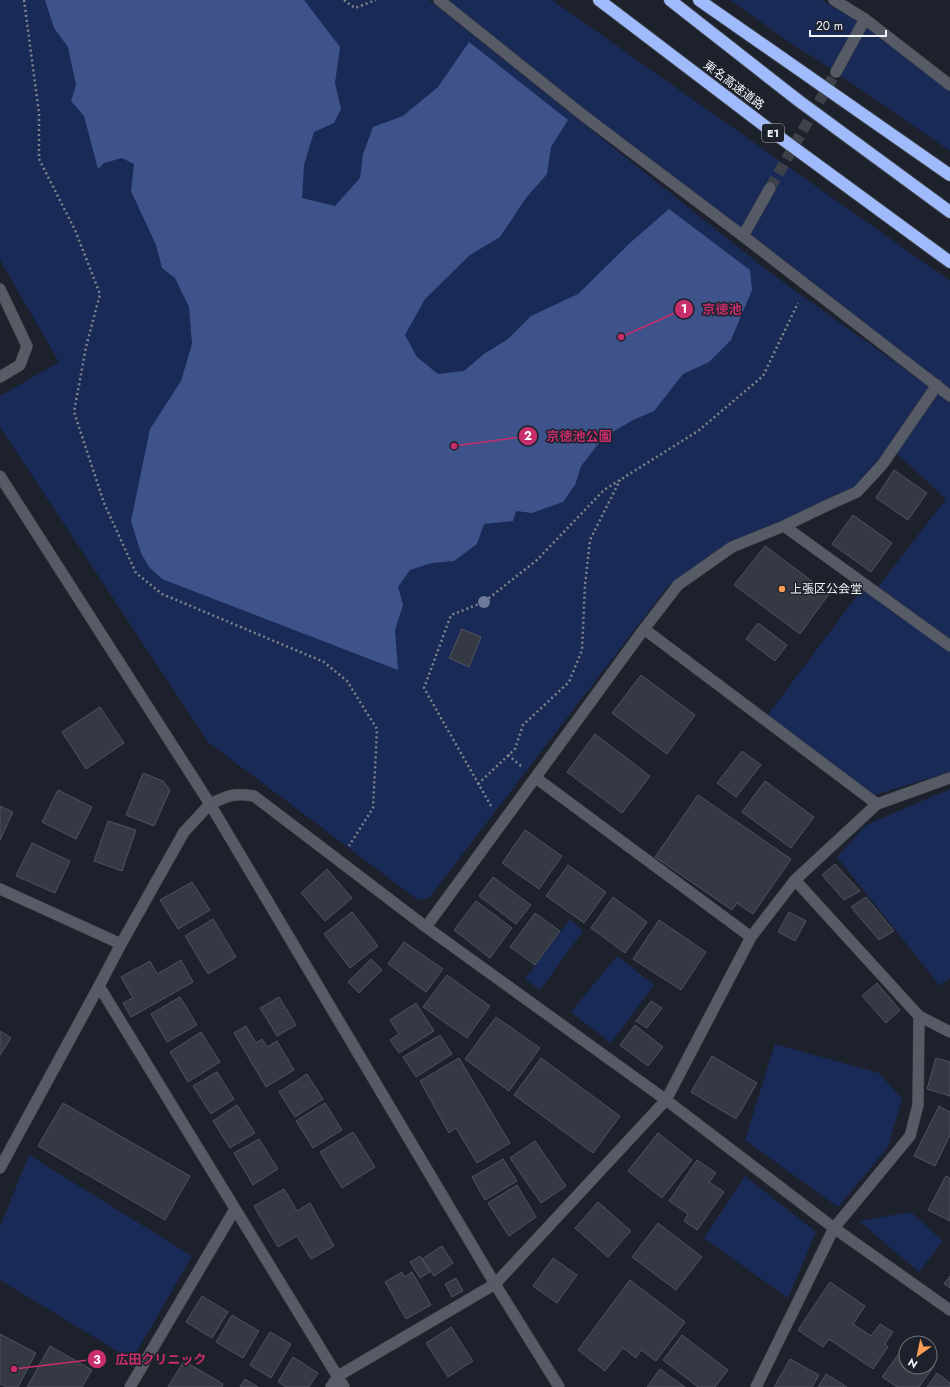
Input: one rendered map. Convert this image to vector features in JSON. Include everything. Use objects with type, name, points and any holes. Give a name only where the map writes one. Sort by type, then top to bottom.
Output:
[{"type":"highway","name":"東名高速道路","points":[[599,0],[774,134],[950,262]]},
{"type":"highway","points":[[670,0],[799,101],[950,212]]},
{"type":"highway","points":[[699,0],[950,175]]},
{"type":"street","points":[[439,0],[584,116],[743,236],[950,396]]},
{"type":"street","points":[[834,0],[865,19],[950,85]]},
{"type":"street","points":[[836,72],[865,19]]},
{"type":"street","points":[[743,236],[770,188]]},
{"type":"street","points":[[0,289],[27,346],[20,364],[0,378]]},
{"type":"street","points":[[426,927],[644,629],[678,585],[732,547],[784,526],[857,492],[882,465],[937,385]]},
{"type":"street","points":[[0,476],[210,804],[495,1284],[559,1387]]},
{"type":"street","points":[[784,526],[950,646]]},
{"type":"street","points":[[644,629],[878,804]]},
{"type":"street","points":[[536,778],[751,937]]},
{"type":"street","points":[[331,1387],[338,1376],[495,1284],[666,1100],[751,937],[795,880],[878,804],[950,778]]},
{"type":"street","points":[[0,1168],[99,986],[120,944],[184,832],[210,804],[236,794],[254,796],[426,927],[666,1100],[834,1228],[950,1310]]},
{"type":"street","points":[[795,880],[919,1016],[950,1032]]},
{"type":"street","points":[[0,889],[120,944]]},
{"type":"street","points":[[99,986],[344,1387]]},
{"type":"street","points":[[756,1387],[834,1228],[910,1136],[918,1105],[919,1016]]},
{"type":"street","points":[[130,1387],[235,1209]]},
{"type":"path","points":[[24,0],[39,113],[39,159],[75,230],[100,294],[86,347],[74,412],[104,503],[136,573],[162,594],[324,662],[347,681],[377,729],[372,808],[340,861]]},
{"type":"path","points":[[344,0],[355,8],[376,0]]},
{"type":"path","points":[[501,825],[424,688],[451,615],[484,602],[490,598],[537,560],[604,490],[698,431],[763,376],[799,302]]},
{"type":"path","points":[[478,784],[515,749],[523,725],[568,682],[582,650],[585,586],[590,540],[620,480]]},
{"type":"shaded area","points":[[0,0],[429,0],[768,271],[934,390],[439,0],[552,0],[950,281],[950,772],[868,797],[764,720],[865,585],[874,592],[946,499],[893,450],[853,490],[710,562],[668,586],[429,898],[418,900],[208,742],[0,427],[0,396],[59,362],[0,260]]},
{"type":"shaded area","points":[[45,0],[304,0],[340,47],[335,83],[341,109],[334,123],[314,132],[304,165],[302,198],[335,206],[360,178],[363,154],[373,127],[403,116],[438,87],[469,42],[568,120],[551,147],[547,174],[526,198],[500,237],[470,255],[425,299],[405,335],[417,357],[438,374],[464,371],[484,354],[508,339],[531,316],[578,294],[631,242],[669,209],[750,270],[752,290],[731,340],[709,362],[683,374],[654,411],[633,420],[604,437],[581,466],[575,485],[563,502],[532,513],[516,511],[513,521],[484,524],[477,544],[454,561],[432,563],[410,570],[398,587],[403,605],[395,630],[398,670],[162,579],[149,567],[141,553],[131,521],[150,429],[181,381],[192,344],[189,307],[175,278],[162,268],[156,245],[131,191],[134,164],[122,158],[104,163],[98,169],[84,116],[71,101],[76,85],[68,47],[54,28]]},
{"type":"shaded area","points":[[730,0],[821,0],[863,24],[950,91],[950,151],[815,58],[799,49]]},
{"type":"shaded area","points":[[950,789],[950,978],[940,986],[837,857],[866,825]]},
{"type":"shaded area","points":[[570,919],[583,931],[540,990],[525,979]]},
{"type":"shaded area","points":[[617,956],[654,985],[611,1043],[571,1012]]},
{"type":"shaded area","points":[[775,1044],[879,1073],[902,1099],[888,1147],[838,1207],[745,1140]]},
{"type":"shaded area","points":[[29,1155],[192,1256],[132,1360],[0,1280],[0,1227]]},
{"type":"shaded area","points":[[745,1176],[816,1232],[788,1298],[704,1238]]},
{"type":"shaded area","points":[[911,1212],[943,1241],[919,1272],[859,1221]]},
{"type":"building","points":[[894,470],[927,493],[908,520],[876,498]]},
{"type":"building","points":[[853,515],[892,543],[871,572],[832,544]]},
{"type":"building","name":"上張区公会堂","points":[[765,546],[829,594],[800,634],[734,585]]},
{"type":"building","points":[[758,623],[787,645],[775,661],[746,639]]},
{"type":"building","points":[[462,629],[481,637],[469,667],[449,658]]},
{"type":"building","points":[[641,675],[695,715],[667,754],[612,713]]},
{"type":"building","points":[[100,707],[124,743],[86,769],[62,732]]},
{"type":"building","points":[[595,734],[650,776],[622,813],[567,772]]},
{"type":"building","points":[[742,751],[761,765],[736,797],[717,783]]},
{"type":"building","points":[[143,773],[163,781],[170,790],[154,826],[126,815]]},
{"type":"building","points":[[765,781],[814,817],[791,848],[742,812]]},
{"type":"building","points":[[58,790],[92,807],[76,839],[42,822]]},
{"type":"building","points":[[698,795],[791,859],[753,914],[737,903],[732,910],[655,857]]},
{"type":"building","points":[[0,806],[13,812],[0,840]]},
{"type":"building","points":[[108,821],[136,830],[122,871],[94,861]]},
{"type":"building","points":[[525,830],[562,856],[539,889],[502,863]]},
{"type":"building","points":[[32,843],[70,861],[55,893],[16,876]]},
{"type":"building","points":[[835,864],[860,891],[844,900],[822,875]]},
{"type":"building","points":[[568,865],[606,892],[584,923],[546,896]]},
{"type":"building","points":[[327,869],[352,898],[325,921],[301,893]]},
{"type":"building","points":[[493,877],[531,905],[516,924],[479,896]]},
{"type":"building","points":[[192,882],[210,910],[178,929],[160,900]]},
{"type":"building","points":[[613,897],[647,922],[625,953],[591,928]]},
{"type":"building","points":[[866,897],[894,931],[879,940],[851,907]]},
{"type":"building","points":[[476,901],[512,928],[490,958],[454,930]]},
{"type":"building","points":[[352,912],[378,946],[350,968],[324,934]]},
{"type":"building","points":[[789,912],[806,921],[795,941],[778,932]]},
{"type":"building","points":[[535,913],[560,931],[535,965],[510,947]]},
{"type":"building","points":[[213,919],[236,957],[208,974],[185,936]]},
{"type":"building","points":[[659,920],[706,952],[681,990],[633,959]]},
{"type":"building","points":[[404,942],[443,969],[426,992],[388,964]]},
{"type":"building","points":[[371,959],[382,970],[359,993],[348,982]]},
{"type":"building","points":[[181,960],[193,982],[131,1017],[123,1003],[133,998],[121,977],[150,961],[157,974]]},
{"type":"building","points":[[447,975],[490,1006],[467,1038],[423,1007]]},
{"type":"building","points":[[877,983],[900,1010],[886,1023],[862,996]]},
{"type":"building","points":[[180,997],[197,1025],[167,1042],[151,1014]]},
{"type":"building","points":[[279,997],[296,1025],[277,1036],[260,1008]]},
{"type":"building","points":[[651,1001],[662,1008],[647,1028],[636,1021]]},
{"type":"building","points":[[416,1003],[434,1031],[399,1053],[390,1040],[399,1034],[390,1020]]},
{"type":"building","points":[[496,1017],[540,1048],[509,1091],[465,1059]]},
{"type":"building","points":[[635,1025],[663,1047],[648,1066],[620,1045]]},
{"type":"building","points":[[246,1026],[256,1043],[262,1039],[267,1047],[277,1041],[294,1070],[266,1087],[234,1033]]},
{"type":"building","points":[[0,1031],[11,1038],[0,1055]]},
{"type":"building","points":[[201,1032],[220,1062],[188,1082],[170,1052]]},
{"type":"building","points":[[440,1035],[452,1054],[416,1077],[403,1057]]},
{"type":"building","points":[[712,1056],[757,1083],[736,1119],[691,1092]]},
{"type":"building","points":[[459,1058],[510,1143],[477,1163],[456,1128],[449,1133],[420,1081]]},
{"type":"building","points":[[541,1058],[620,1116],[593,1153],[514,1095]]},
{"type":"building","points":[[936,1058],[950,1062],[950,1096],[927,1089]]},
{"type":"building","points":[[217,1072],[234,1099],[211,1114],[193,1086]]},
{"type":"building","points":[[307,1074],[323,1099],[295,1117],[279,1092]]},
{"type":"building","points":[[63,1103],[190,1176],[165,1220],[38,1146]]},
{"type":"building","points":[[325,1103],[342,1130],[313,1148],[296,1121]]},
{"type":"building","points":[[237,1105],[255,1133],[230,1148],[213,1121]]},
{"type":"building","points":[[939,1106],[950,1112],[950,1135],[935,1166],[914,1156]]},
{"type":"building","points":[[353,1132],[375,1167],[342,1188],[320,1152]]},
{"type":"building","points":[[658,1133],[692,1160],[662,1198],[628,1171]]},
{"type":"building","points":[[259,1139],[278,1169],[253,1185],[234,1153]]},
{"type":"building","points":[[535,1141],[566,1186],[541,1203],[510,1158]]},
{"type":"building","points":[[503,1159],[517,1181],[485,1200],[472,1177]]},
{"type":"building","points":[[697,1160],[716,1173],[709,1182],[724,1192],[697,1230],[684,1221],[688,1214],[669,1201]]},
{"type":"building","points":[[946,1176],[950,1178],[950,1221],[928,1210]]},
{"type":"building","points":[[517,1185],[536,1217],[509,1236],[488,1203]]},
{"type":"building","points":[[284,1189],[297,1211],[310,1203],[334,1246],[311,1259],[297,1236],[278,1247],[254,1206]]},
{"type":"building","points":[[598,1202],[631,1231],[608,1257],[575,1228]]},
{"type":"building","points":[[658,1223],[702,1257],[676,1290],[632,1257]]},
{"type":"building","points":[[442,1246],[453,1263],[434,1276],[422,1259]]},
{"type":"building","points":[[420,1256],[430,1272],[420,1278],[410,1262]]},
{"type":"building","points":[[553,1258],[577,1275],[557,1303],[533,1286]]},
{"type":"building","points":[[402,1272],[404,1277],[412,1272],[431,1305],[406,1319],[385,1282]]},
{"type":"building","points":[[950,1276],[950,1288],[944,1284]]},
{"type":"building","points":[[456,1278],[463,1291],[452,1297],[445,1284]]},
{"type":"building","points":[[630,1280],[685,1322],[656,1361],[641,1350],[636,1358],[623,1348],[605,1371],[578,1350]]},
{"type":"building","points":[[830,1282],[865,1306],[853,1324],[871,1336],[880,1324],[893,1332],[885,1344],[888,1347],[873,1369],[829,1339],[823,1347],[798,1330]]},
{"type":"building","points":[[202,1296],[228,1312],[212,1338],[186,1322]]},
{"type":"building","points":[[232,1315],[259,1331],[243,1358],[216,1342]]},
{"type":"building","points":[[451,1327],[473,1361],[448,1377],[426,1343]]},
{"type":"building","points":[[270,1332],[291,1344],[271,1378],[250,1365]]},
{"type":"building","points":[[0,1334],[36,1353],[18,1387],[6,1387],[0,1384]]},
{"type":"building","points":[[682,1335],[728,1370],[715,1387],[698,1387],[663,1360]]},
{"type":"building","points":[[50,1346],[92,1370],[82,1387],[27,1387]]},
{"type":"building","points":[[898,1355],[898,1375],[928,1375],[919,1387],[897,1387],[882,1377]]},
{"type":"building","points":[[293,1357],[318,1373],[309,1387],[286,1387],[278,1382]]},
{"type":"building","points":[[790,1359],[819,1375],[812,1387],[774,1387]]},
{"type":"building","points":[[184,1361],[223,1384],[222,1387],[168,1387]]},
{"type":"building","points":[[660,1369],[685,1387],[647,1387]]},
{"type":"building","points":[[826,1374],[847,1387],[818,1387]]},
{"type":"building","points":[[938,1374],[950,1383],[950,1387],[927,1387]]},
{"type":"building","points":[[245,1379],[258,1387],[240,1387]]},
{"type":"tunnel","points":[[770,188],[836,72]]},
{"type":"place","name":"京徳池","points":[[621,337]]},
{"type":"place","name":"京徳池公園","points":[[454,446]]},
{"type":"place","name":"上張区公会堂","points":[[782,589]]},
{"type":"place","name":"広田クリニック","points":[[14,1369]]}]
